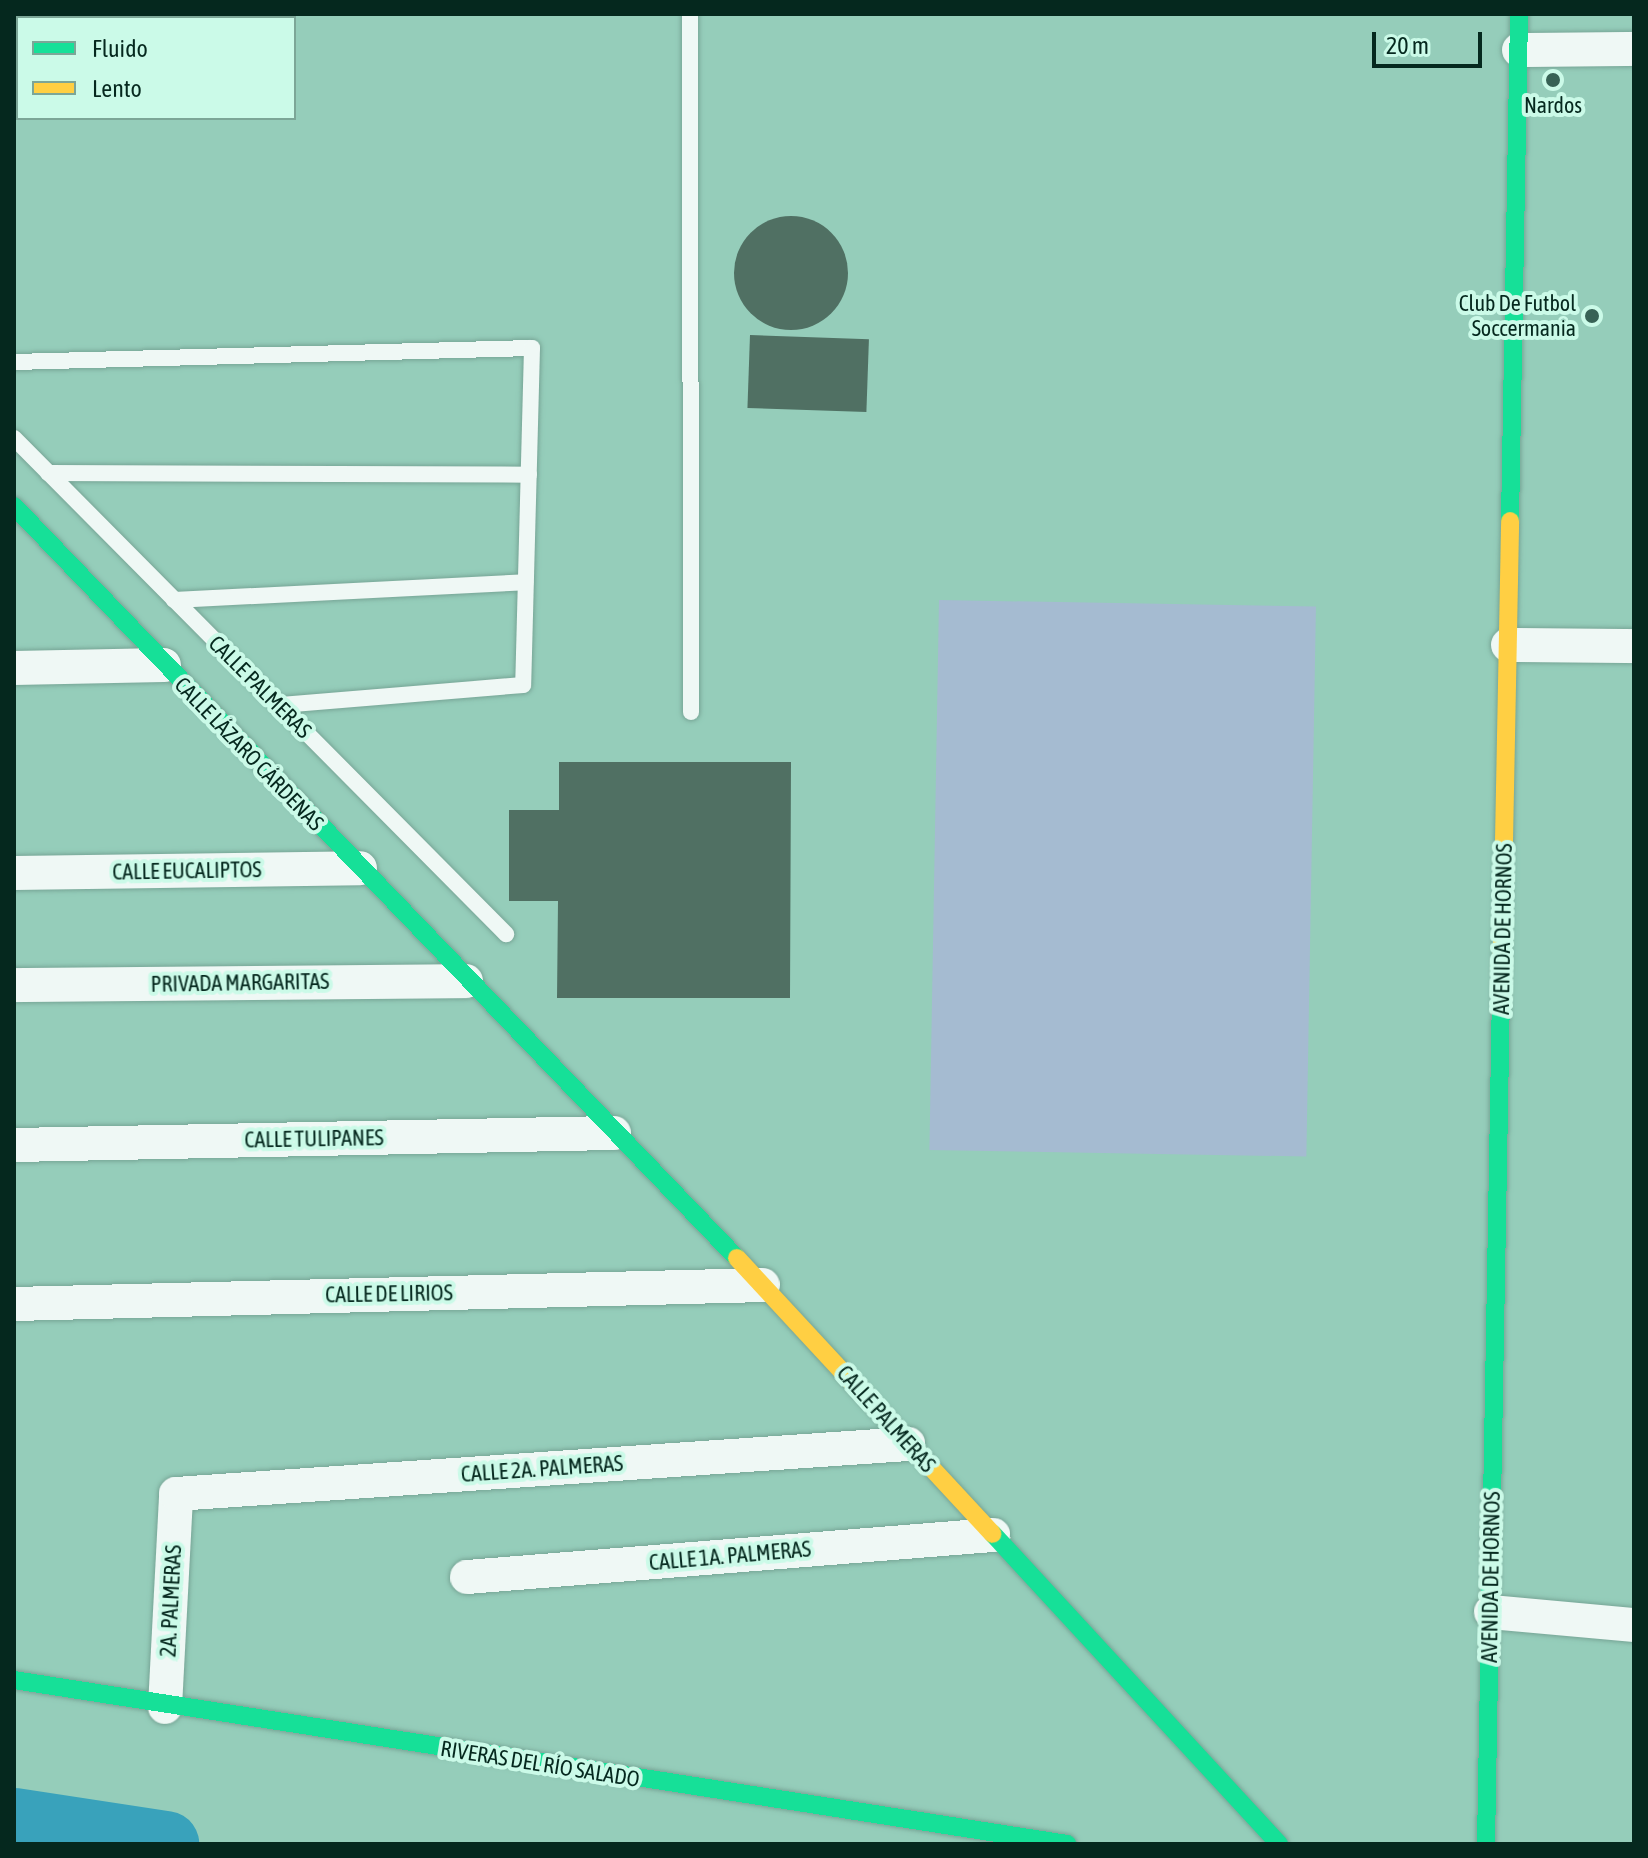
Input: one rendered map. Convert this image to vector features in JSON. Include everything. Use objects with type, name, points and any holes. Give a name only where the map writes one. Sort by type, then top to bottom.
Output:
[{"type":"street","name":"AVENIDA DE HORNOS","points":[[1486,1844],[1519,14]]},
{"type":"street","points":[[1519,50],[1634,49]]},
{"type":"street","name":"CALLE LÁZARO CÁRDENAS","points":[[14,506],[476,990]]},
{"type":"street","points":[[1508,645],[1634,646]]},
{"type":"street","points":[[14,668],[164,665]]},
{"type":"street","name":"CALLE EUCALIPTOS","points":[[14,873],[360,868]]},
{"type":"street","name":"PRIVADA MARGARITAS","points":[[14,985],[476,990]]},
{"type":"street","name":"CALLE PALMERAS","points":[[476,990],[763,1285],[1279,1844]]},
{"type":"street","name":"CALLE TULIPANES","points":[[14,1145],[614,1133]]},
{"type":"street","name":"CALLE DE LIRIOS","points":[[14,1304],[763,1285]]},
{"type":"street","name":"CALLE 2A. PALMERAS","points":[[176,1494],[908,1444]]},
{"type":"street","name":"2A. PALMERAS","points":[[165,1707],[176,1494]]},
{"type":"street","name":"CALLE 1A. PALMERAS","points":[[467,1577],[993,1535]]},
{"type":"street","points":[[1491,1612],[1634,1625]]},
{"type":"street","name":"RIVERAS DEL RÍO SALADO","points":[[14,1680],[165,1707],[1067,1844]]},
{"type":"lane","points":[[690,14],[691,712]]},
{"type":"lane","points":[[14,362],[532,348],[523,685],[278,705]]},
{"type":"lane","name":"CALLE PALMERAS","points":[[14,438],[506,934]]},
{"type":"lane","points":[[48,473],[529,475]]},
{"type":"lane","points":[[174,600],[526,582]]},
{"type":"shaded area","points":[[939,600],[1316,607],[1306,1156],[929,1150]]},
{"type":"building","points":[[791,216],[813,220],[832,232],[844,251],[848,273],[844,295],[832,314],[813,326],[791,330],[769,326],[750,314],[738,295],[734,273],[738,251],[750,232],[769,220]]},
{"type":"building","points":[[750,335],[869,339],[866,412],[747,408]]},
{"type":"building","points":[[559,762],[791,762],[790,998],[557,998],[558,901],[509,901],[509,810],[559,810]]},
{"type":"waterway","points":[[14,1821],[166,1844]]},
{"type":"traffic: fast","points":[[1510,521],[1519,14]]},
{"type":"traffic: fast","points":[[14,506],[737,1258]]},
{"type":"traffic: fast","points":[[1486,1844],[1501,997]]},
{"type":"traffic: fast","points":[[993,1534],[1279,1844]]},
{"type":"traffic: fast","points":[[14,1680],[1067,1844]]},
{"type":"traffic: slow","points":[[1501,997],[1510,521]]},
{"type":"traffic: slow","points":[[737,1258],[993,1534]]},
{"type":"place","name":"Nardos","points":[[1553,80]]},
{"type":"place","name":"Club De Futbol Soccermania","points":[[1592,316]]}]
